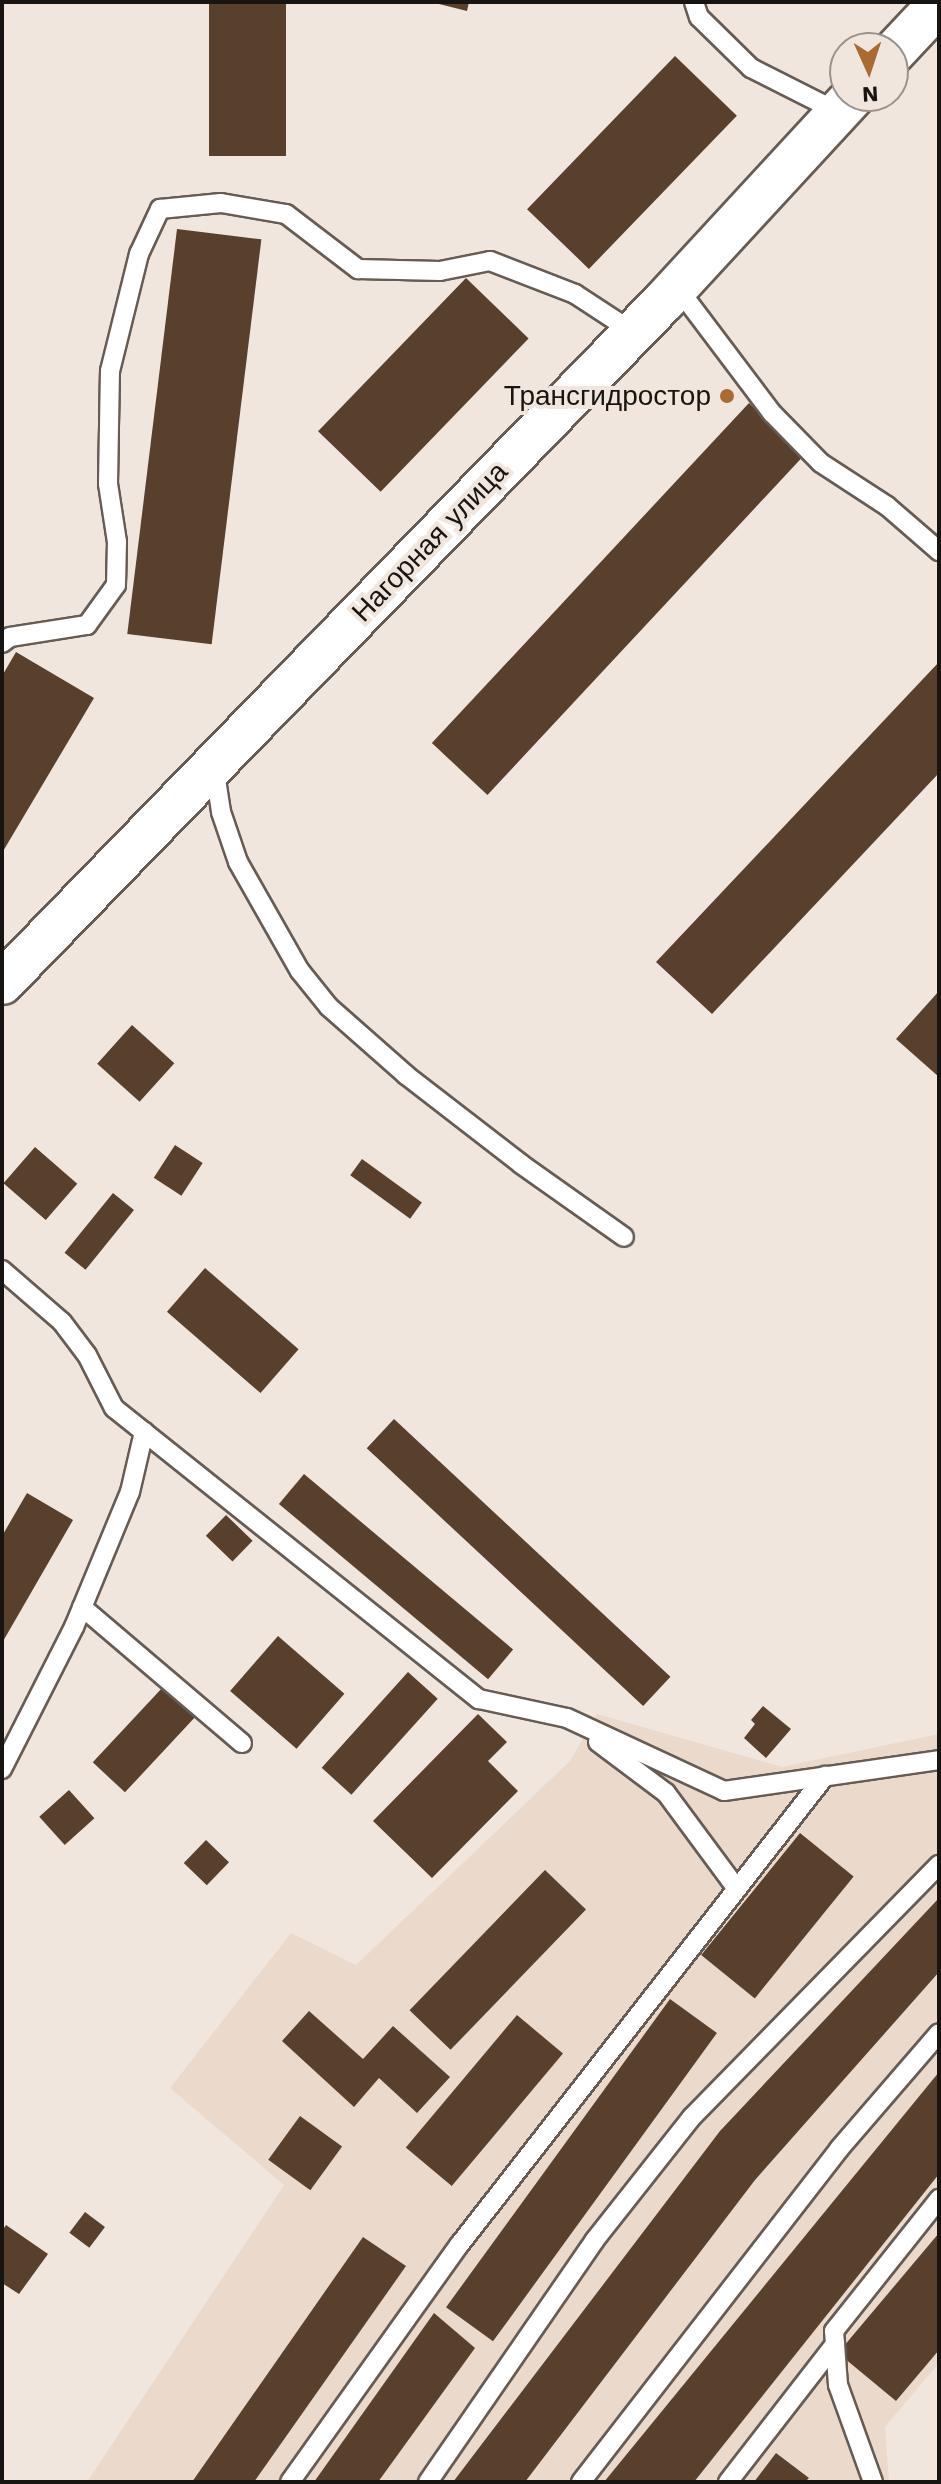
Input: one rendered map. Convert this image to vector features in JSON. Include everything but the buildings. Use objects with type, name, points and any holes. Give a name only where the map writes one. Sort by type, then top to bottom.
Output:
[{"type":"street","points":[[909,36],[939,4]]},
{"type":"street","name":"Нагорная улица","points":[[2,983],[677,287],[839,112]]},
{"type":"lane","points":[[694,2],[699,17],[751,68],[829,98]]},
{"type":"lane","points":[[2,643],[10,637],[87,625],[116,585],[117,542],[108,484],[110,371],[139,254],[160,209],[221,203],[286,214],[358,269],[440,271],[490,261],[575,294],[633,332]]},
{"type":"lane","points":[[677,287],[772,413],[821,463],[887,506],[939,551]]},
{"type":"lane","points":[[214,764],[221,812],[238,862],[300,971],[329,1007],[441,1102],[624,1237]]},
{"type":"lane","points":[[2,1270],[62,1322],[87,1355],[114,1408],[479,1699],[567,1718],[724,1791],[939,1760]]},
{"type":"lane","points":[[2,1769],[82,1607],[130,1492],[144,1432]]},
{"type":"lane","points":[[82,1607],[242,1743]]},
{"type":"lane","points":[[567,1718],[666,1793],[737,1889]]},
{"type":"lane","points":[[290,2482],[460,2244],[825,1776]]},
{"type":"lane","points":[[428,2482],[594,2241],[692,2117],[939,1865]]},
{"type":"lane","points":[[581,2482],[839,2149],[939,2033]]},
{"type":"lane","points":[[873,2482],[838,2385],[834,2331],[939,2199]]},
{"type":"lane","points":[[728,2482],[835,2344]]},
{"type":"shaded area","points":[[597,1714],[782,1767],[939,1734],[939,2363],[885,2427],[889,2482],[87,2482],[284,2185],[170,2088],[291,1933],[356,1965],[570,1761]]},
{"type":"place","name":"Трансгидростор","points":[[727,396]]}]
